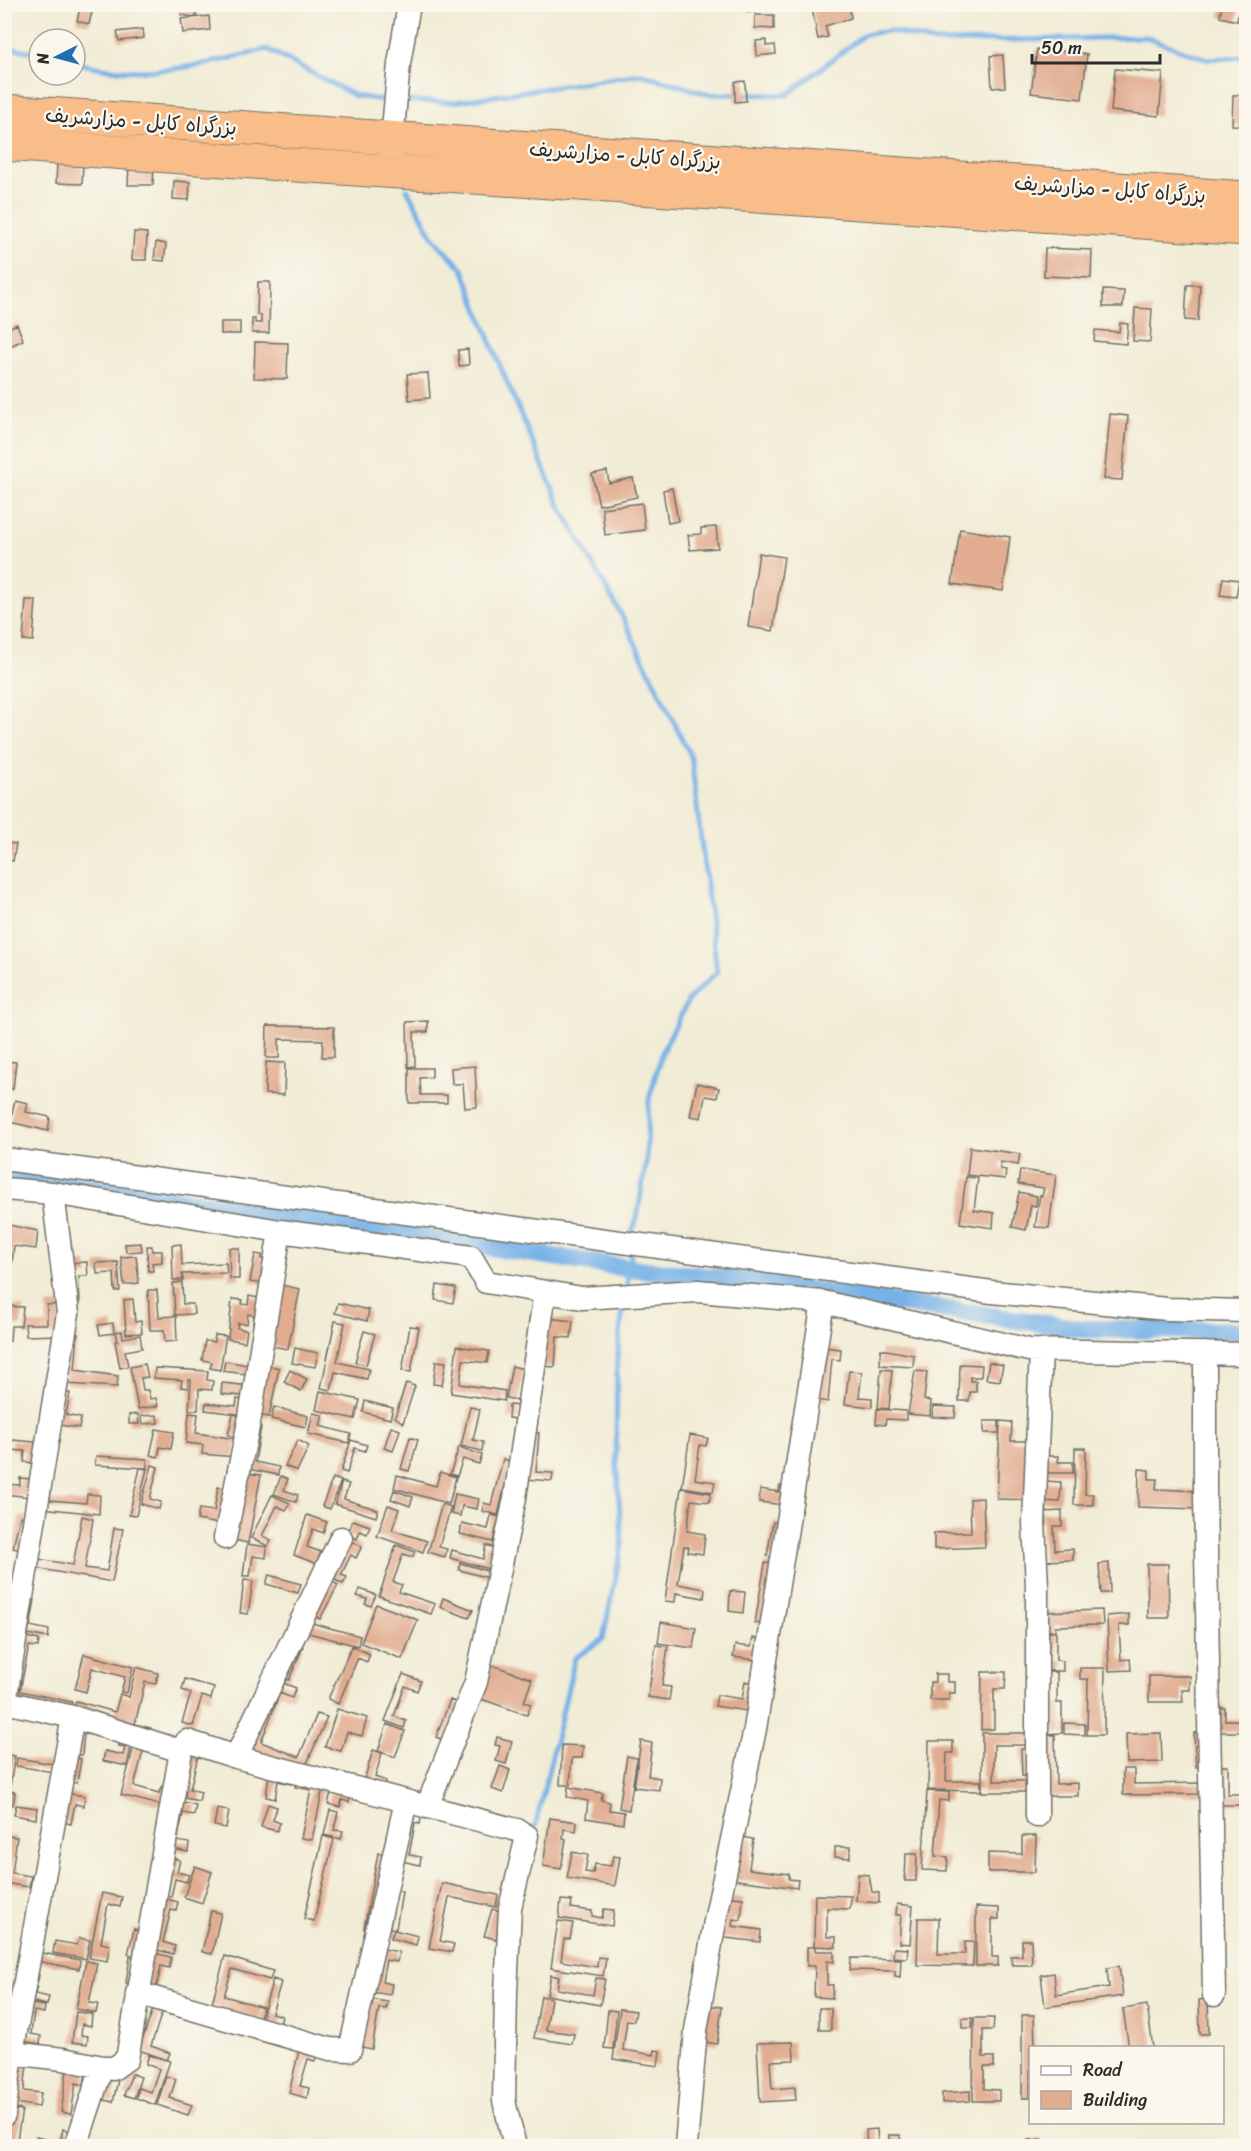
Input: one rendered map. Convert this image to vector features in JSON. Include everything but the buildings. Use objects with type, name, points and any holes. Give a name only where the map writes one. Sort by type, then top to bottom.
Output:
[{"type":"highway","name":"بزرگراه کابل - مزارشریف","points":[[4,111],[1246,198]]},
{"type":"highway","name":"بزرگراه کابل - مزارشریف","points":[[4,144],[389,173],[910,204],[1246,229]]},
{"type":"street","points":[[389,173],[399,64],[409,4]]},
{"type":"street","points":[[4,1159],[992,1292],[1167,1309],[1246,1311]]},
{"type":"street","points":[[4,1189],[53,1193],[280,1231],[471,1257],[486,1282],[582,1298],[698,1291],[823,1302],[1029,1350],[1246,1354]]},
{"type":"street","points":[[53,1193],[68,1313],[5,1702],[73,1717],[181,1750]]},
{"type":"street","points":[[225,1538],[250,1417],[280,1231]]},
{"type":"street","points":[[137,1993],[330,2049],[350,2050],[417,1804],[476,1682],[515,1498],[545,1292]]},
{"type":"street","points":[[686,2146],[696,2030],[715,1921],[755,1729],[823,1302]]},
{"type":"street","points":[[1037,1816],[1037,1587],[1034,1522],[1041,1350]]},
{"type":"street","points":[[1205,1353],[1205,1495],[1214,1995]]},
{"type":"street","points":[[236,1757],[341,1538]]},
{"type":"street","points":[[4,2115],[8,2052],[73,1717]]},
{"type":"street","points":[[8,2052],[113,2069],[127,2059],[181,1750],[187,1741],[236,1757],[517,1830],[527,1836],[510,1908],[506,1992],[504,2101],[515,2146]]},
{"type":"street","points":[[76,2146],[102,2067]]},
{"type":"waterway","points":[[407,101],[454,102],[641,74],[708,94],[787,95],[865,34],[890,31],[936,42],[1146,37],[1206,59],[1246,57]]},
{"type":"waterway","points":[[4,47],[27,51]]},
{"type":"waterway","points":[[87,65],[123,70],[171,69],[196,66],[267,49],[355,96],[388,101]]},
{"type":"waterway","points":[[407,189],[434,239],[463,269],[498,361],[559,504],[622,616],[691,757],[717,972],[689,999],[662,1052],[649,1099],[646,1164],[637,1218],[630,1238]]},
{"type":"waterway","points":[[4,1176],[156,1196],[613,1266],[753,1282],[1082,1329],[1246,1331]]},
{"type":"waterway","points":[[626,1291],[631,1256],[629,1250]]},
{"type":"waterway","points":[[533,1836],[575,1658],[603,1639],[622,1545],[616,1456],[617,1361],[624,1300]]}]
